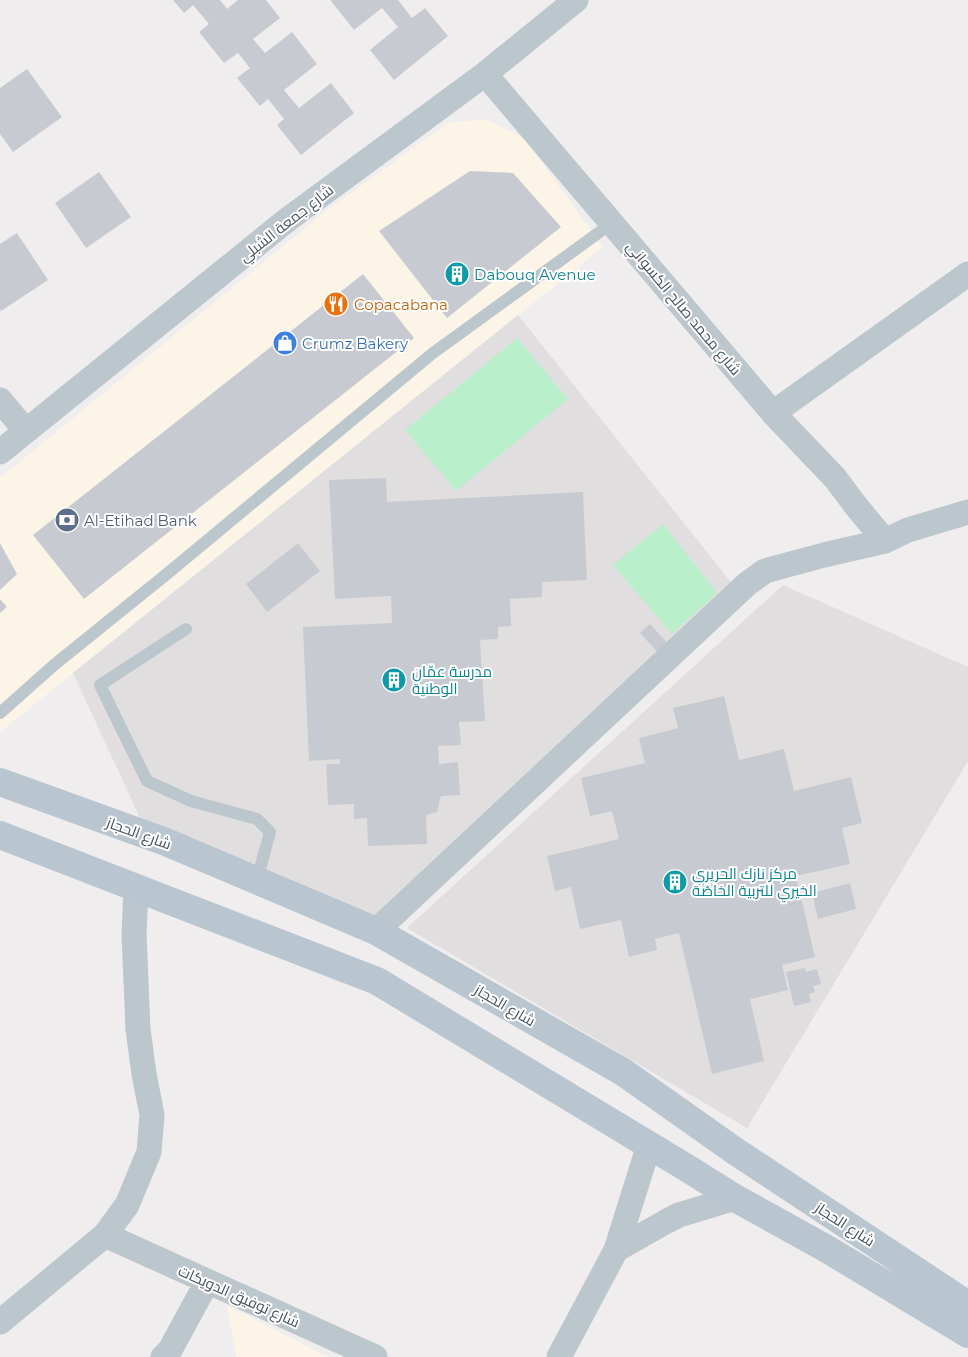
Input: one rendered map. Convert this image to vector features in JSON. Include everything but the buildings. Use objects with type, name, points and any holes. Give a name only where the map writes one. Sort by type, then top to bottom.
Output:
[{"type":"main road","name":"شارع الحجاز","points":[[0,782],[166,842],[376,931],[623,1072],[735,1151],[968,1305]]},
{"type":"main road","name":"شارع الحجاز","points":[[0,835],[376,981],[735,1198],[827,1249],[968,1334]]},
{"type":"street","name":"شارع جمعة الشبلي","points":[[0,452],[287,220],[485,74],[576,0]]},
{"type":"street","name":"شارع محمد صالح الكسواني","points":[[485,74],[773,413],[835,478],[884,541]]},
{"type":"street","points":[[773,413],[967,277]]},
{"type":"street","points":[[0,400],[25,430]]},
{"type":"street","points":[[376,931],[747,584],[765,571],[884,541],[908,530],[968,512]]},
{"type":"street","points":[[0,1322],[104,1235],[126,1205],[149,1152],[152,1115],[138,1029],[134,934],[136,889]]},
{"type":"street","points":[[559,1357],[616,1250],[649,1145]]},
{"type":"street","points":[[616,1250],[679,1215],[735,1198]]},
{"type":"street","name":"شارع توفيق الدويكات","points":[[104,1235],[374,1357]]},
{"type":"street","points":[[163,1357],[170,1350],[207,1282]]},
{"type":"lane","points":[[0,713],[54,665],[433,353],[612,223]]},
{"type":"lane","points":[[186,630],[100,685],[147,782],[191,801],[257,819],[270,832],[257,880]]},
{"type":"shaded area","points":[[485,119],[524,138],[603,247],[0,732],[0,478],[326,211],[448,123]]},
{"type":"shaded area","points":[[518,315],[734,586],[380,921],[274,872],[140,818],[73,673]]},
{"type":"shaded area","points":[[783,585],[968,667],[968,761],[747,1128],[407,928]]},
{"type":"shaded area","points":[[227,1306],[232,1308],[328,1357],[236,1357]]},
{"type":"green space","points":[[517,338],[568,399],[456,491],[405,430]]},
{"type":"green space","points":[[663,524],[717,593],[672,634],[613,565]]},
{"type":"place","name":"Dabouq Avenue","points":[[457,274]]},
{"type":"place","name":"Copacabana","points":[[336,304]]},
{"type":"place","name":"Crumz Bakery","points":[[285,343]]},
{"type":"place","name":"Al-Etihad Bank","points":[[67,520]]},
{"type":"place","name":"مدرسة عمّان الوطنية","points":[[394,680]]},
{"type":"place","name":"مركز نازك الحريري الخيري للتربية الخاصّة","points":[[675,882]]}]
